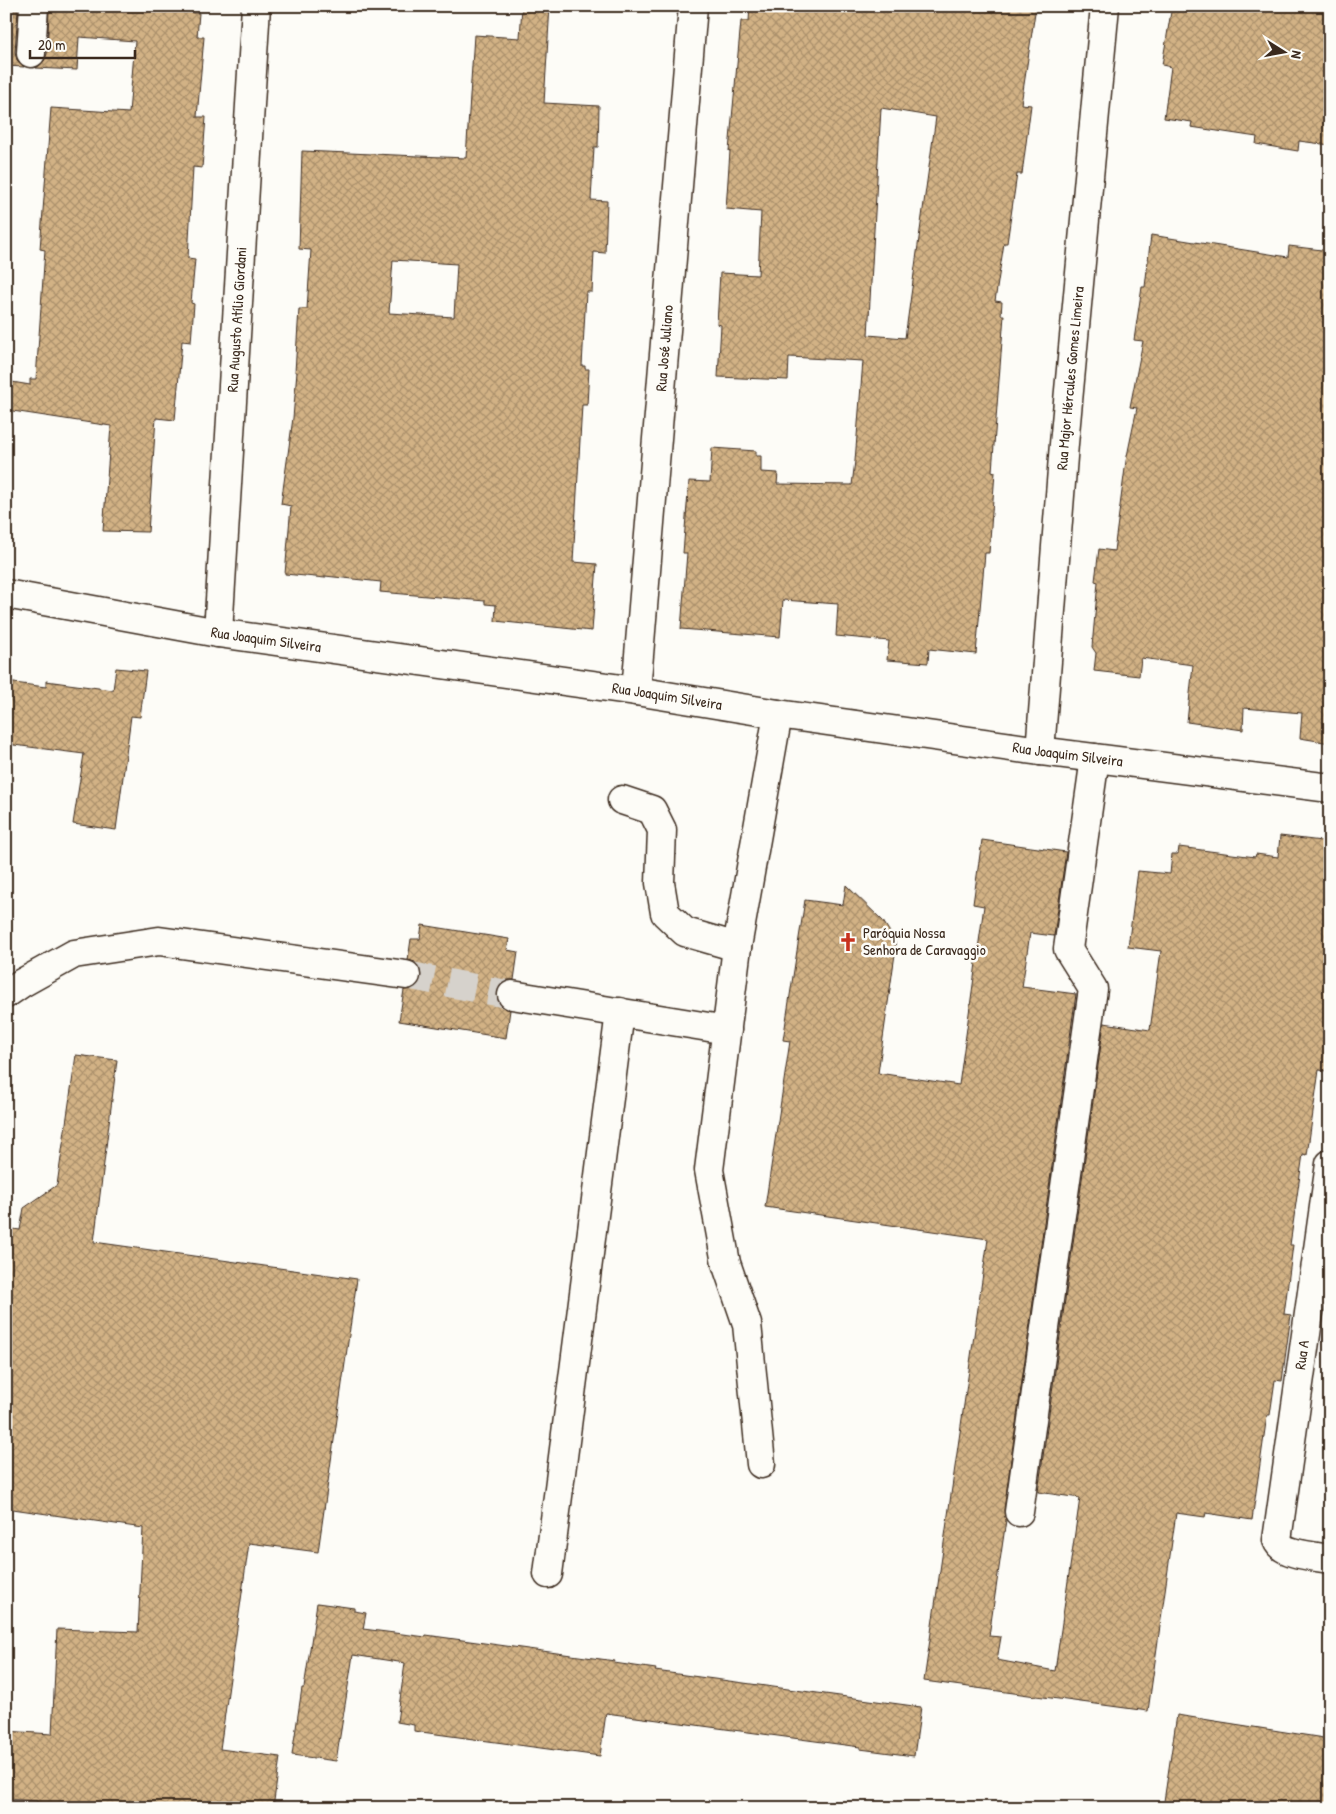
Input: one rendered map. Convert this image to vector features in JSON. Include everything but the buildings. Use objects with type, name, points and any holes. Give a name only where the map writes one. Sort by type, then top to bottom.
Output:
[{"type":"street","points":[[31,52],[34,6]]},
{"type":"street","name":"Rua Augusto Atílio Giordani","points":[[218,633],[256,6]]},
{"type":"street","name":"Rua José Juliano","points":[[636,692],[693,6]]},
{"type":"street","name":"Rua Major Hércules Gomes Limeira","points":[[1040,752],[1064,444],[1105,6]]},
{"type":"street","name":"Rua Joaquim Silveira","points":[[6,594],[218,633],[1040,752],[1330,788]]},
{"type":"street","points":[[761,1464],[747,1324],[726,1263],[709,1170],[737,948],[778,714]]},
{"type":"street","points":[[1019,1512],[1093,989],[1068,950],[1095,758]]},
{"type":"street","points":[[622,800],[652,810],[662,830],[660,882],[665,913],[685,932],[737,948]]},
{"type":"street","points":[[6,994],[74,954],[159,941],[406,975]]},
{"type":"street","points":[[512,995],[726,1030]]},
{"type":"street","points":[[548,1574],[620,1012]]},
{"type":"street","name":"Rua A","points":[[1330,1164],[1277,1534],[1279,1546],[1287,1551],[1330,1559]]},
{"type":"tunnel","points":[[406,975],[512,995]]},
{"type":"place","name":"Paróquia Nossa Senhora de Caravaggio","points":[[848,942]]}]
